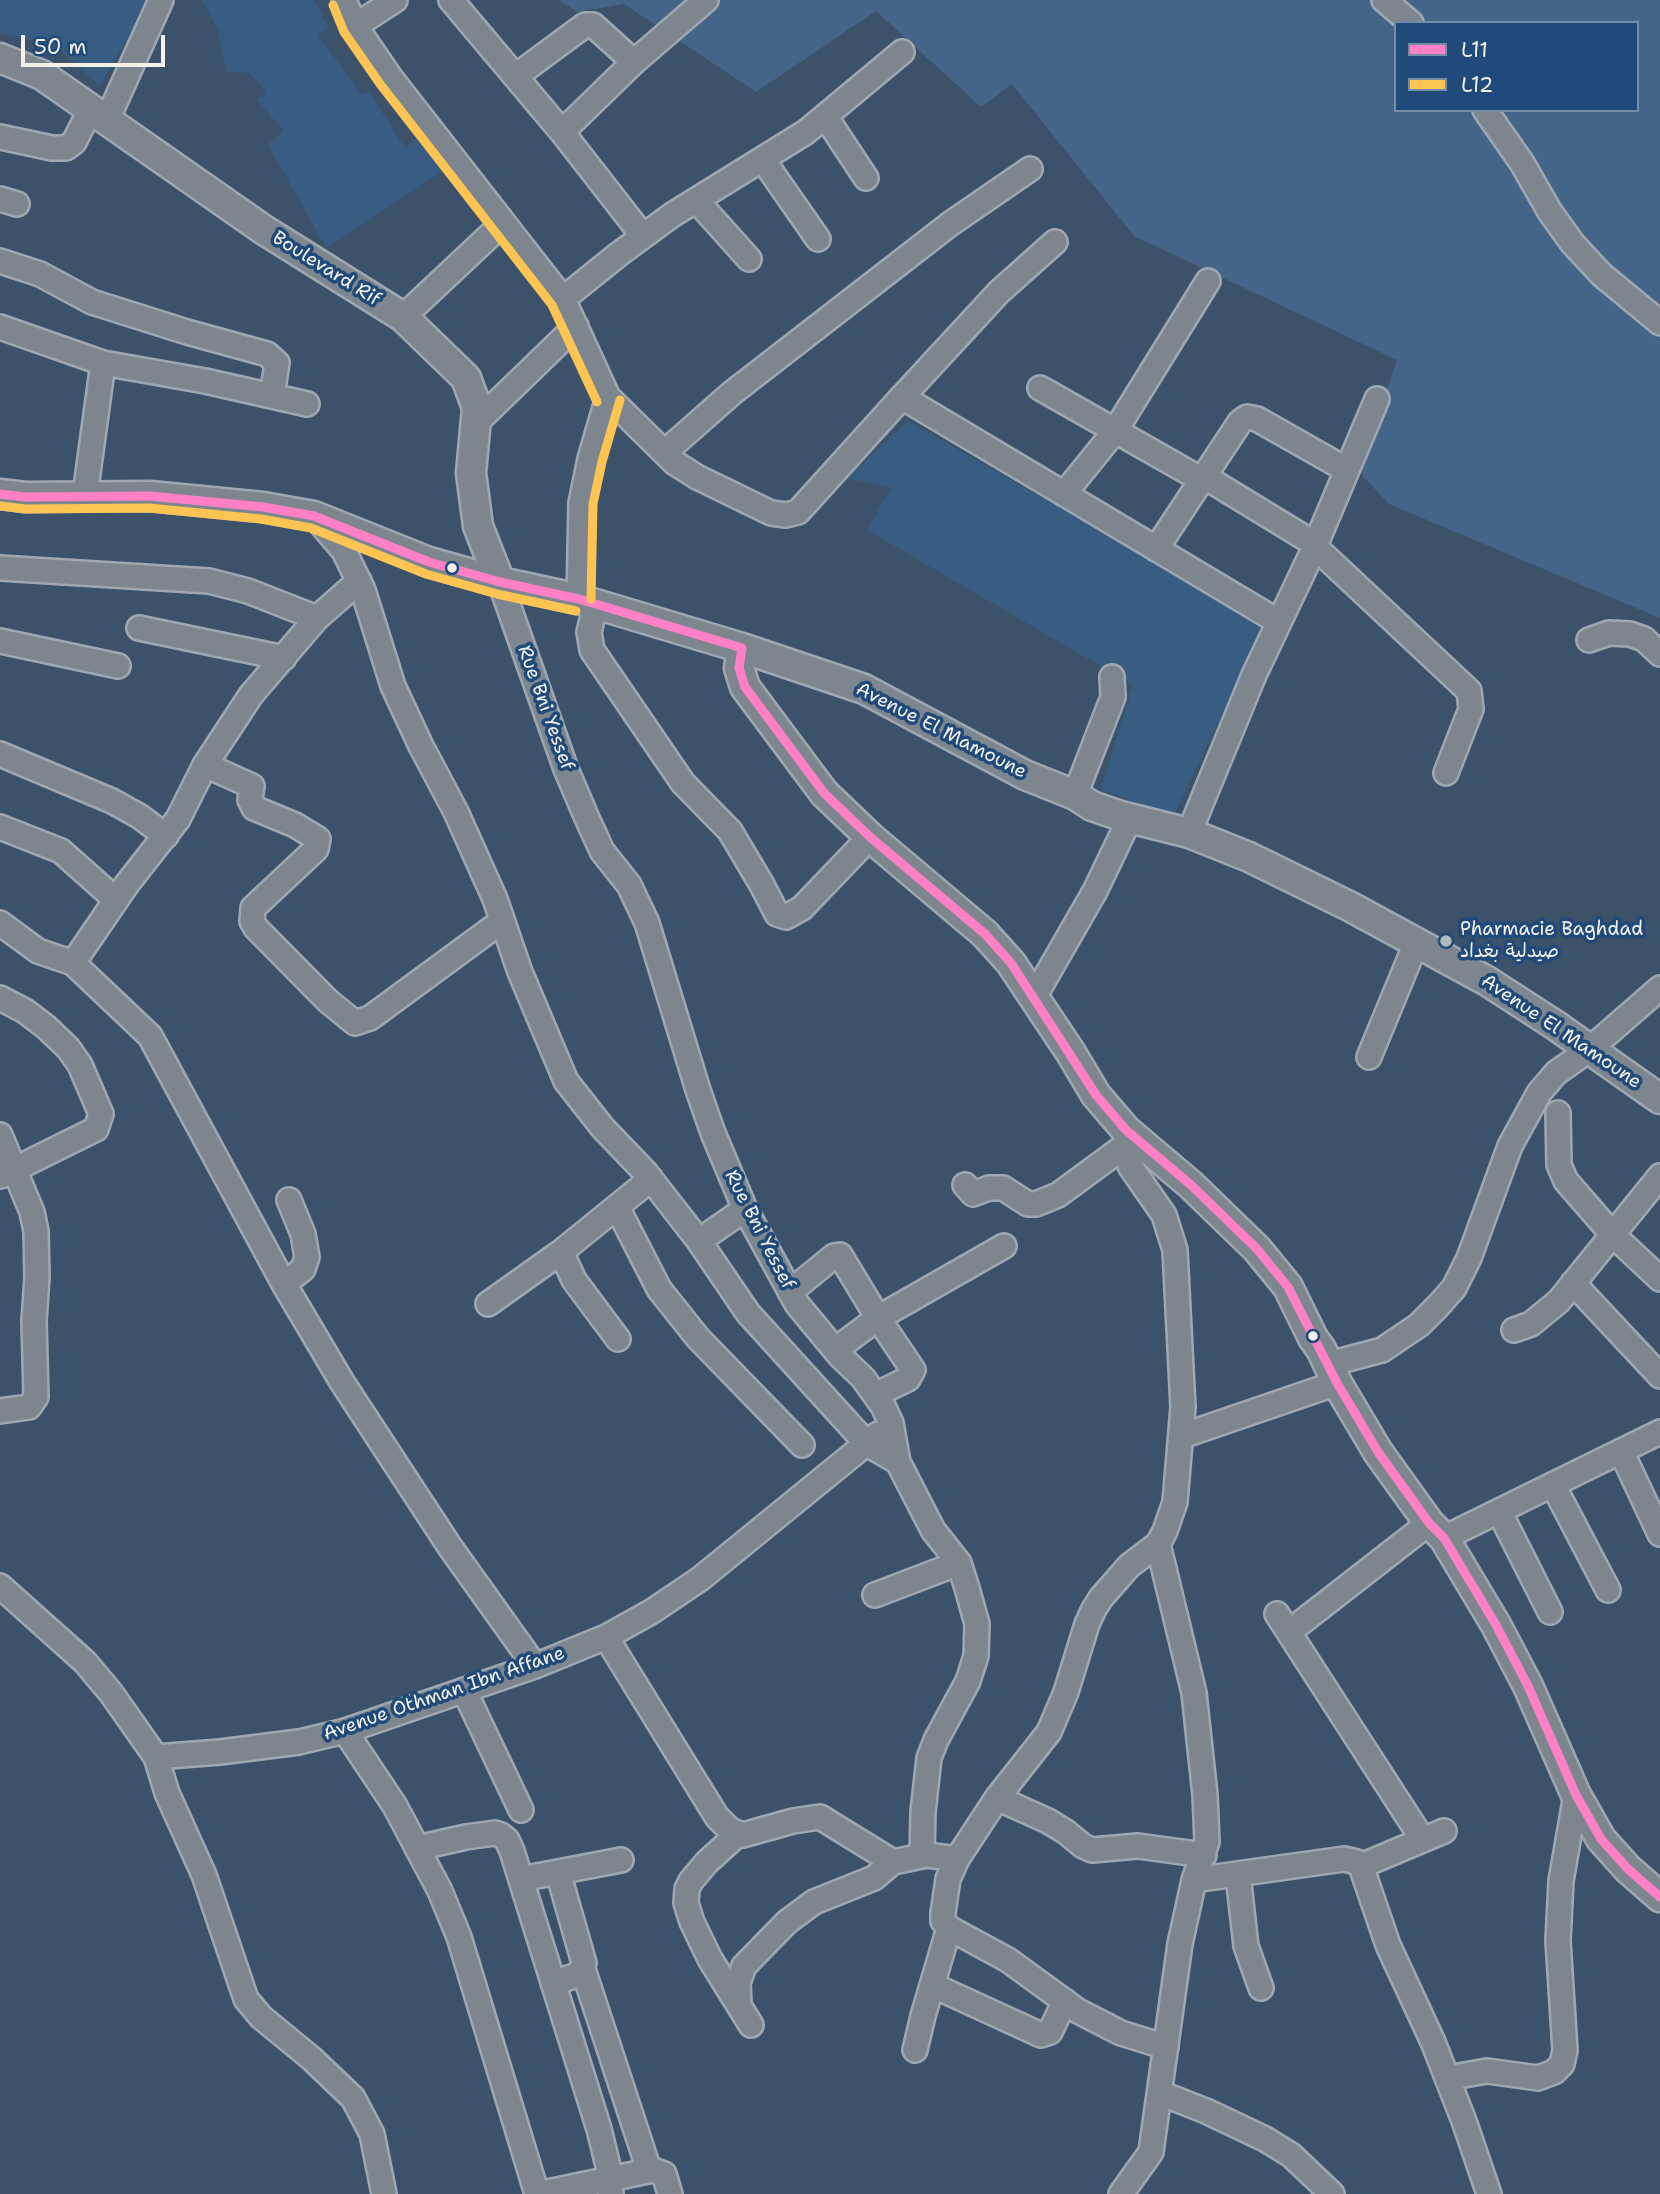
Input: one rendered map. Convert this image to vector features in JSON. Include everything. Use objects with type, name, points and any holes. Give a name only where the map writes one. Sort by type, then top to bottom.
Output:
[{"type":"street","points":[[0,136],[52,148],[66,148],[74,142],[99,115],[161,0]]},
{"type":"street","points":[[344,0],[355,26],[423,121],[563,299],[608,397],[676,463],[697,477],[771,513],[791,514],[803,509],[999,292],[1055,242]]},
{"type":"street","points":[[355,26],[395,0]]},
{"type":"street","points":[[451,0],[562,132],[643,236]]},
{"type":"street","points":[[562,132],[634,62],[706,0]]},
{"type":"street","points":[[1384,0],[1409,21]]},
{"type":"street","points":[[516,76],[585,25],[593,25],[634,62]]},
{"type":"street","points":[[563,299],[643,236],[806,132],[902,52]]},
{"type":"street","name":"Boulevard Rif","points":[[0,58],[42,75],[264,230],[403,317],[466,378],[475,396],[477,422],[472,453],[473,492],[478,526],[500,582]]},
{"type":"street","points":[[1486,112],[1573,244],[1602,275],[1660,323]]},
{"type":"street","points":[[825,116],[866,178]]},
{"type":"street","points":[[763,160],[818,239]]},
{"type":"street","points":[[665,452],[732,393],[950,224],[1030,169]]},
{"type":"street","points":[[696,200],[749,259]]},
{"type":"street","points":[[403,317],[502,224]]},
{"type":"street","points":[[0,261],[40,274],[92,302],[267,354],[277,363],[272,396]]},
{"type":"street","points":[[1064,494],[1115,431],[1208,281]]},
{"type":"street","points":[[477,422],[576,326]]},
{"type":"street","points":[[0,327],[103,363],[307,404]]},
{"type":"street","points":[[85,495],[103,363]]},
{"type":"street","points":[[1040,388],[1203,478],[1315,545],[1469,691],[1471,709],[1446,773]]},
{"type":"street","points":[[608,397],[590,459],[581,503],[590,642],[598,661],[683,783],[730,831],[776,914],[786,917],[802,908],[870,837]]},
{"type":"street","points":[[902,397],[1279,622]]},
{"type":"street","points":[[1189,832],[1249,686],[1315,545],[1377,399]]},
{"type":"street","points":[[1156,549],[1240,422],[1247,417],[1257,419],[1347,470]]},
{"type":"street","name":"Avenue El Mamoune","points":[[0,495],[149,496],[262,507],[314,516],[429,562],[500,582],[587,601],[742,648],[864,689],[1025,775],[1075,795],[1093,806],[1189,832],[1250,857],[1417,941],[1487,981],[1660,1099]]},
{"type":"street","points":[[314,516],[344,551],[359,581],[393,686],[456,812],[502,921],[542,1028],[566,1081],[602,1127],[651,1179],[699,1241],[748,1313],[867,1444],[898,1462]]},
{"type":"street","points":[[0,568],[209,581],[248,591],[317,618]]},
{"type":"street","points":[[73,963],[166,836],[205,765],[251,695],[317,618],[359,581]]},
{"type":"street","name":"Rue Bni Yessef","points":[[500,582],[566,769],[586,816],[602,851],[629,885],[646,923],[709,1123],[745,1209],[797,1304],[875,1395],[891,1423],[898,1462],[933,1530],[959,1563],[977,1624],[976,1656],[968,1681],[929,1758],[923,1812],[922,1856]]},
{"type":"street","points":[[139,628],[284,658]]},
{"type":"street","points":[[1589,640],[1609,633],[1630,634],[1644,639],[1660,654]]},
{"type":"street","points":[[0,641],[118,666]]},
{"type":"street","points":[[742,648],[739,668],[744,687],[824,793],[870,837],[985,934],[1011,963],[1126,1138],[1191,1185],[1257,1249],[1288,1287],[1378,1452],[1436,1531],[1496,1625],[1528,1686],[1576,1795],[1601,1839],[1628,1870],[1656,1888]]},
{"type":"street","points":[[1075,795],[1113,696],[1112,677]]},
{"type":"street","points":[[0,754],[112,802],[139,816],[166,836]]},
{"type":"street","points":[[205,765],[252,786],[250,800],[254,808],[295,825],[318,839],[316,849],[253,908],[251,918],[256,928],[328,1001],[355,1023],[370,1018],[502,921]]},
{"type":"street","points":[[1033,999],[1095,891],[1130,818]]},
{"type":"street","points":[[0,827],[61,851],[117,900]]},
{"type":"street","points":[[0,923],[38,951],[73,963],[150,1036],[284,1284],[342,1382],[437,1527],[536,1666]]},
{"type":"street","points":[[1369,1057],[1417,941]]},
{"type":"street","points":[[1182,1436],[1333,1373],[1382,1350],[1419,1325],[1454,1288],[1474,1248],[1498,1176],[1528,1111],[1556,1073],[1590,1049],[1660,988]]},
{"type":"street","points":[[0,998],[25,1011],[68,1048],[80,1065],[100,1114],[96,1129],[7,1174]]},
{"type":"street","points":[[1558,1113],[1559,1165],[1566,1181],[1613,1235],[1660,1279]]},
{"type":"street","points":[[0,1135],[7,1174],[26,1194],[36,1231],[36,1397],[29,1407],[0,1412]]},
{"type":"street","points":[[965,1185],[973,1194],[989,1188],[1003,1188],[1028,1204],[1036,1204],[1058,1195],[1126,1138]]},
{"type":"street","points":[[1126,1138],[1130,1166],[1164,1215],[1175,1250],[1183,1379],[1182,1436],[1175,1502],[1158,1544],[1129,1566],[1101,1598],[1087,1624],[1066,1692],[1049,1732],[997,1798],[957,1859],[948,1880],[943,1921],[949,1928],[1008,1959],[1100,2024],[1166,2047]]},
{"type":"street","points":[[1514,1330],[1531,1324],[1547,1313],[1613,1235],[1652,1205],[1660,1176]]},
{"type":"street","points":[[488,1304],[561,1252],[651,1179]]},
{"type":"street","points":[[284,1284],[303,1269],[307,1257],[303,1234],[289,1200]]},
{"type":"street","points":[[617,1207],[659,1289],[698,1338],[802,1445]]},
{"type":"street","points":[[699,1241],[745,1209]]},
{"type":"street","points":[[835,1350],[877,1318],[1004,1246]]},
{"type":"street","points":[[561,1252],[574,1280],[618,1339]]},
{"type":"street","points":[[790,1292],[838,1254],[913,1372],[908,1379],[875,1395]]},
{"type":"street","points":[[1573,1283],[1660,1376]]},
{"type":"street","name":"Avenue Othman Ibn Affane","points":[[156,1757],[299,1742],[345,1731],[536,1666],[606,1637],[651,1612],[700,1579],[891,1423]]},
{"type":"street","points":[[1362,1866],[1434,1836],[1283,1623],[1436,1531],[1499,1511],[1660,1433]]},
{"type":"street","points":[[1620,1451],[1660,1534]]},
{"type":"street","points":[[1553,1485],[1608,1590]]},
{"type":"street","points":[[1499,1511],[1550,1612]]},
{"type":"street","points":[[1121,2194],[1151,2152],[1180,1944],[1194,1880],[1204,1856],[1207,1816],[1194,1693],[1158,1544]]},
{"type":"street","points":[[875,1595],[959,1563]]},
{"type":"street","points":[[0,1586],[85,1661],[156,1757],[167,1793],[204,1875],[246,1999],[261,2017],[353,2098],[372,2134],[384,2194]]},
{"type":"street","points":[[606,1637],[723,1825],[738,1834],[757,1832],[820,1816],[893,1862],[922,1856],[957,1859]]},
{"type":"street","points":[[464,1690],[520,1810]]},
{"type":"street","points":[[345,1731],[395,1806],[440,1891],[459,1937],[538,2194],[610,2186],[649,2171],[664,2174],[670,2194]]},
{"type":"street","points":[[1447,2078],[1487,2071],[1538,2078],[1554,2072],[1562,2064],[1564,2050],[1558,1941],[1561,1881],[1576,1795]]},
{"type":"street","points":[[997,1798],[1048,1821],[1092,1850],[1138,1846],[1204,1856]]},
{"type":"street","points":[[417,1848],[495,1833],[502,1835],[512,1851],[599,2129],[610,2186]]},
{"type":"street","points":[[738,1834],[691,1881],[686,1895],[687,1909],[710,1959],[751,2025]]},
{"type":"street","points":[[1194,1880],[1344,1859],[1362,1866],[1388,1945],[1418,2007],[1447,2078],[1489,2194]]},
{"type":"street","points":[[521,1879],[621,1860]]},
{"type":"street","points":[[738,2003],[738,1983],[744,1966],[787,1922],[814,1902],[874,1878],[893,1862]]},
{"type":"street","points":[[558,1872],[584,1955],[583,1969],[649,2171]]},
{"type":"street","points":[[1238,1875],[1246,1946],[1261,1988]]},
{"type":"street","points":[[915,2050],[949,1928]]},
{"type":"street","points":[[553,1983],[575,1976],[583,1969]]},
{"type":"street","points":[[932,1985],[1041,2035],[1050,2032],[1065,2001]]},
{"type":"street","points":[[1160,2093],[1206,2111],[1273,2144],[1291,2155],[1332,2194]]},
{"type":"shaded area","points":[[0,0],[150,0],[100,86],[58,48],[0,33]]},
{"type":"shaded area","points":[[202,0],[314,0],[329,28],[318,34],[361,95],[368,91],[406,149],[415,138],[444,170],[326,248],[268,144],[284,131],[257,100],[266,92],[249,73],[226,72],[218,30]]},
{"type":"shaded area","points":[[559,0],[1660,0],[1660,618],[1389,504],[1359,472],[1397,360],[1134,236],[1012,84],[981,107],[876,11],[756,92],[624,4],[577,12]]},
{"type":"shaded area","points":[[908,421],[1265,625],[1172,819],[1101,789],[1133,685],[867,530],[891,488],[847,478]]},
{"type":"transit line","name":"L12","points":[[333,5],[344,32],[380,84],[552,305],[597,402]]},
{"type":"transit line","name":"L12","points":[[591,599],[593,504],[620,400]]},
{"type":"transit line","name":"L11","points":[[0,494],[25,497],[150,496],[263,507],[314,516],[429,562],[500,582],[579,599],[742,648]]},
{"type":"transit line","name":"L12","points":[[0,506],[25,509],[149,508],[261,519],[311,528],[426,574],[497,594],[576,611]]},
{"type":"transit line","name":"L11","points":[[742,648],[739,668],[745,687],[824,793],[870,837],[985,934],[1011,963],[1096,1095],[1126,1130],[1191,1185],[1257,1249],[1288,1287],[1337,1383],[1378,1452],[1429,1523],[1444,1538],[1496,1625],[1528,1686],[1576,1795],[1601,1839],[1628,1869],[1660,1897]]},
{"type":"place","name":"Pharmacie Baghdad صيدلية بغداد","points":[[1446,941]]}]
